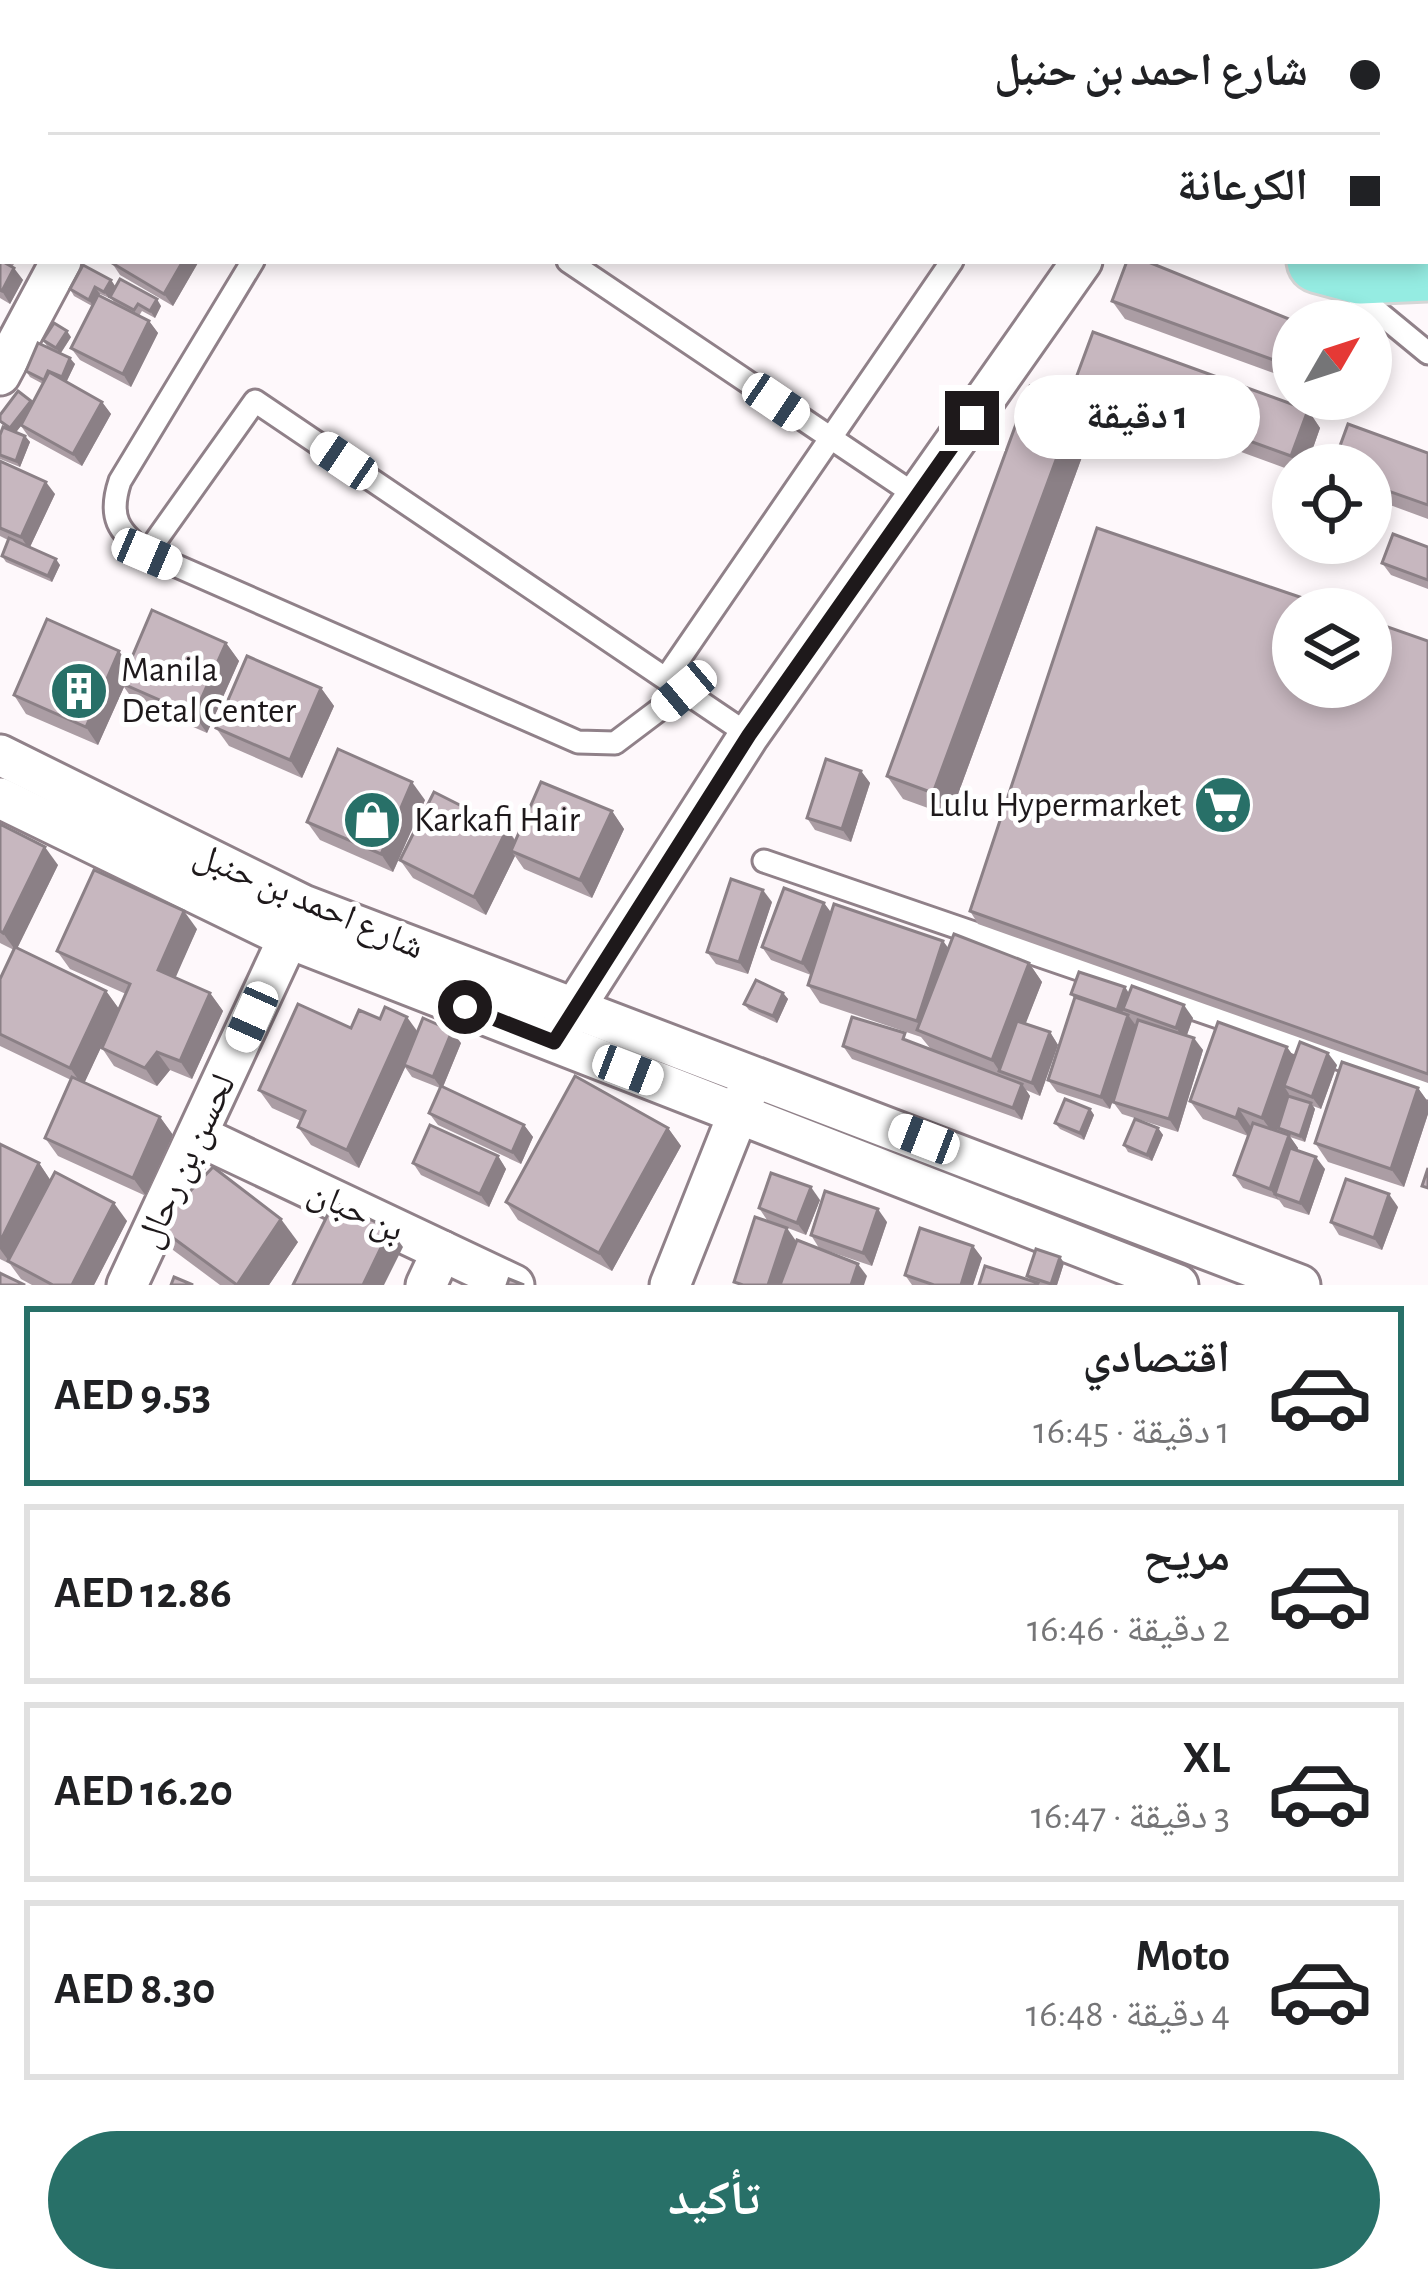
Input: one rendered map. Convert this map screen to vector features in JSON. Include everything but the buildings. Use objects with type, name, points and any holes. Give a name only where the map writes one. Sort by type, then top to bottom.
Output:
[{"type":"main road","points":[[1329,264],[1360,272],[1426,266]]},
{"type":"street","points":[[0,376],[59,264]]},
{"type":"street","points":[[564,1025],[749,735],[1080,264]]},
{"type":"street","name":"شارع احمد بن حنبل","points":[[0,755],[296,921]]},
{"type":"street","name":"شارع احمد بن حنبل","points":[[0,798],[564,1025],[740,1112],[1170,1283]]},
{"type":"street","name":"لحسن بن رحال","points":[[127,1285],[296,921]]},
{"type":"street","name":"شارع احمد بن حنبل","points":[[564,1025],[754,1072],[1300,1285]]},
{"type":"street","points":[[670,1285],[754,1072]]},
{"type":"street","points":[[858,1158],[870,1118]]},
{"type":"street","name":"بن حبان","points":[[199,1136],[434,1268],[514,1285]]},
{"type":"lane","points":[[251,264],[120,481],[111,507],[122,534],[147,554],[578,742],[615,743],[675,685],[831,438],[950,264]]},
{"type":"lane","points":[[572,264],[917,496]]},
{"type":"lane","points":[[1321,264],[1428,353]]},
{"type":"lane","points":[[147,554],[255,400],[749,735]]},
{"type":"lane","points":[[764,860],[1428,1089]]},
{"type":"place","name":"Manila Detal Center","points":[[79,691]]},
{"type":"place","name":"Lulu Hypermarket","points":[[1223,805]]},
{"type":"place","name":"Karkafi Hair","points":[[372,820]]},
{"type":"route","points":[[465,1007],[554,1042],[749,735],[972,418]]}]
